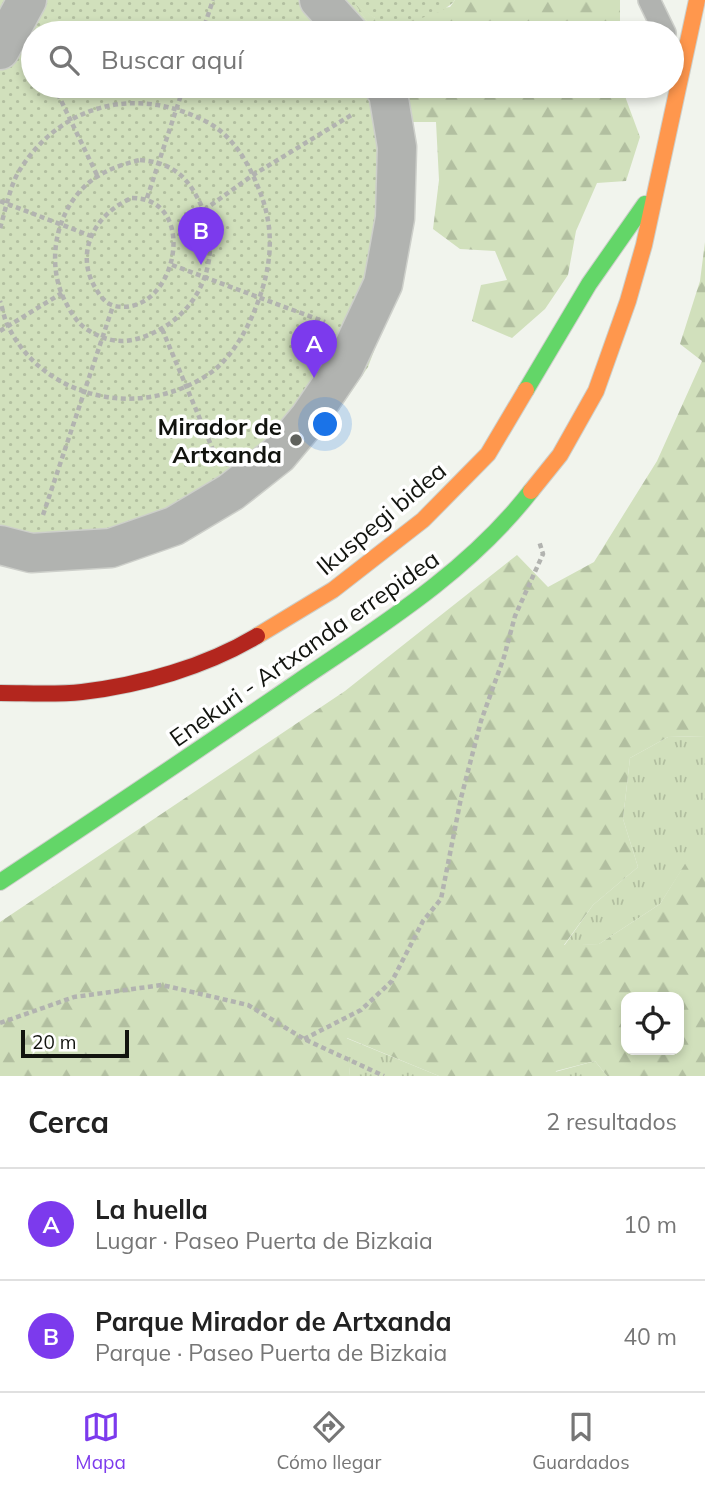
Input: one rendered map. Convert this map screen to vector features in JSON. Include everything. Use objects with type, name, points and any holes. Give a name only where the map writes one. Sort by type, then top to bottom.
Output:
[{"type":"street","points":[[0,50],[26,0]]},
{"type":"street","points":[[319,0],[338,21]]},
{"type":"street","name":"Enekuri - Artxanda errepidea","points":[[684,61],[697,0]]},
{"type":"street","points":[[15,549],[111,548],[174,527],[231,492],[278,455],[309,418],[345,366],[383,285],[395,218],[397,147],[388,98]]},
{"type":"street","name":"Enekuri - Artxanda errepidea","points":[[0,882],[405,609],[452,573],[516,511],[560,455],[596,391],[628,301],[676,98]]},
{"type":"street","name":"Ikuspegi bidea","points":[[0,693],[81,692],[166,676],[242,645],[333,590],[423,520],[488,454],[589,284],[656,188]]},
{"type":"lane","points":[[649,0],[659,21]]},
{"type":"path","points":[[206,21],[213,0]]},
{"type":"path","points":[[60,98],[97,177]]},
{"type":"path","points":[[147,198],[180,98]]},
{"type":"path","points":[[204,210],[372,98]]},
{"type":"path","points":[[0,228],[19,170],[41,141],[70,120],[104,105],[141,102],[177,108],[209,122],[236,145],[266,204],[271,235],[269,267],[245,334],[220,365],[187,387],[154,398],[118,400],[84,393],[53,377],[27,355],[8,326],[0,301]]},
{"type":"path","points":[[140,160],[159,161],[179,173],[194,190],[204,210],[210,232],[211,255],[205,278],[196,297],[182,314],[162,329],[123,342],[102,339],[83,327],[69,310],[62,293],[55,268],[55,246],[61,225],[70,205],[83,188],[97,177],[119,165],[140,160]]},
{"type":"path","points":[[132,198],[147,198],[159,206],[168,219],[173,234],[172,265],[165,279],[143,300],[128,306],[113,306],[101,298],[88,270],[87,255],[91,236],[106,213],[118,204],[132,198]]},
{"type":"path","points":[[0,201],[91,236]]},
{"type":"path","points":[[172,265],[360,335]]},
{"type":"path","points":[[0,331],[62,293]]},
{"type":"path","points":[[15,549],[84,393],[113,306]]},
{"type":"path","points":[[162,329],[231,492]]},
{"type":"path","points":[[304,1039],[361,1010],[392,981],[424,921],[441,899],[461,799],[481,721],[504,657],[515,616],[543,554],[536,533]]},
{"type":"path","points":[[0,1023],[74,997],[162,985],[248,1005],[304,1039],[384,1076]]},
{"type":"green space","points":[[0,0],[455,0],[440,12],[406,21],[375,18],[356,5],[367,21],[21,21],[21,98],[401,98],[399,284],[368,367],[328,426],[287,470],[236,502],[0,561]]},
{"type":"green space","points":[[455,0],[620,0],[620,21],[367,21],[354,3],[375,18],[450,7]]},
{"type":"green space","points":[[404,98],[626,98],[640,137],[626,181],[597,183],[576,231],[568,275],[545,309],[512,338],[472,321],[481,285],[507,280],[495,251],[460,249],[433,229],[439,180],[436,122],[411,122]]},
{"type":"green space","points":[[705,242],[705,736],[668,737],[630,758],[623,819],[638,867],[593,905],[564,945],[599,944],[660,904],[688,859],[705,859],[705,1076],[607,1076],[595,1061],[556,1071],[555,1076],[439,1076],[347,1038],[350,1076],[0,1076],[0,922],[345,691],[517,555],[548,587],[594,562],[657,461],[702,361],[680,344],[700,281]]},
{"type":"green space","points":[[705,736],[705,859],[688,860],[660,904],[599,944],[564,946],[593,905],[638,867],[623,819],[630,758],[668,737]]},
{"type":"green space","points":[[346,1038],[439,1076],[350,1076]]},
{"type":"green space","points":[[595,1061],[607,1076],[555,1076],[555,1072]]},
{"type":"traffic: fast","points":[[526,390],[589,284],[645,204]]},
{"type":"traffic: fast","points":[[0,882],[423,595],[480,547],[531,491]]},
{"type":"traffic: slow","points":[[684,60],[697,0]]},
{"type":"traffic: slow","points":[[531,491],[560,455],[596,391],[628,301],[644,245],[676,98]]},
{"type":"traffic: slow","points":[[257,636],[333,590],[423,520],[488,454],[526,390]]},
{"type":"traffic: jam","points":[[0,693],[72,693],[127,685],[216,657],[257,636]]},
{"type":"place","name":"Parque Mirador de Artxanda","points":[[201,265]]},
{"type":"place","name":"La huella","points":[[314,378]]},
{"type":"place","name":"Mirador de Artxanda","points":[[296,440]]}]
